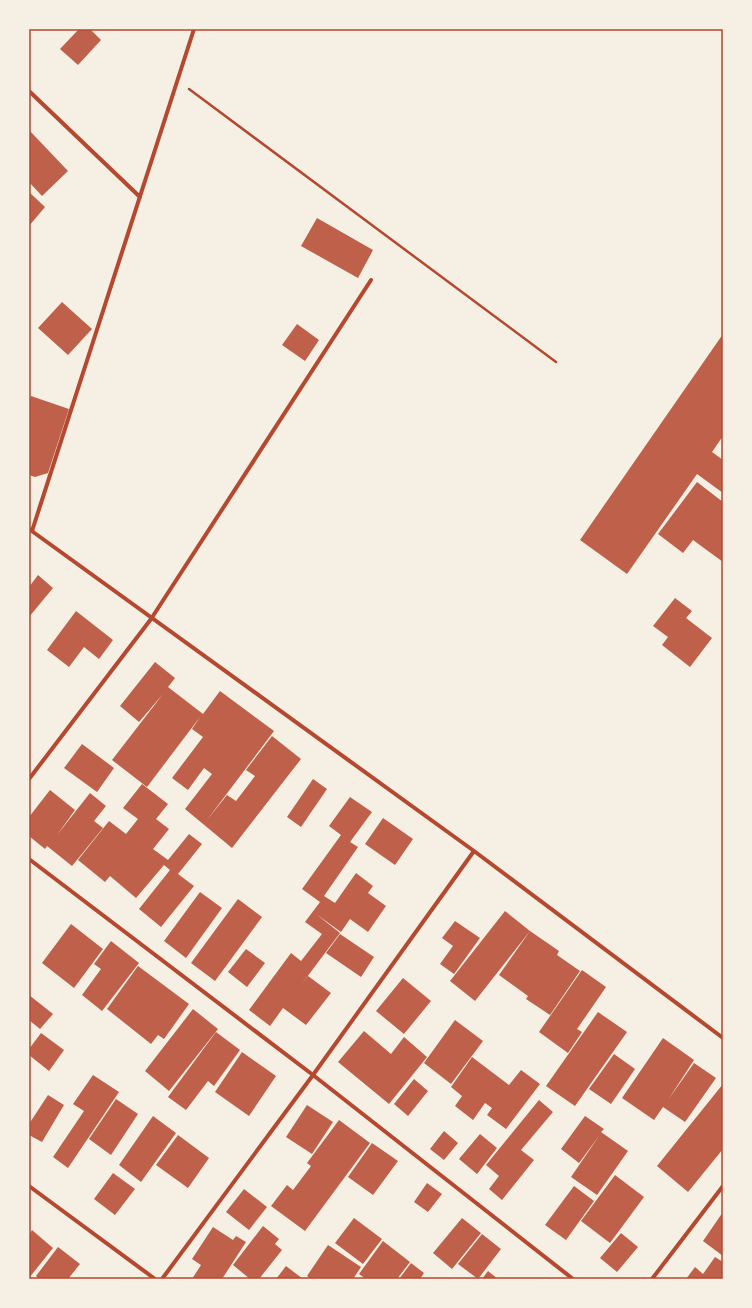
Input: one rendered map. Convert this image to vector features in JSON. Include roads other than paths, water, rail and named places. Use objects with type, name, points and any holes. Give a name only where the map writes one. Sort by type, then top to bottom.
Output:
[{"type":"street","points":[[194,29],[31,530],[151,619],[474,851],[723,1038]]},
{"type":"street","points":[[29,91],[140,197]]},
{"type":"street","points":[[29,779],[151,619],[371,280]]},
{"type":"street","points":[[162,1279],[313,1075],[474,851]]},
{"type":"street","points":[[29,859],[313,1075],[573,1279]]},
{"type":"street","points":[[29,1186],[155,1279]]},
{"type":"street","points":[[652,1279],[723,1186]]}]
